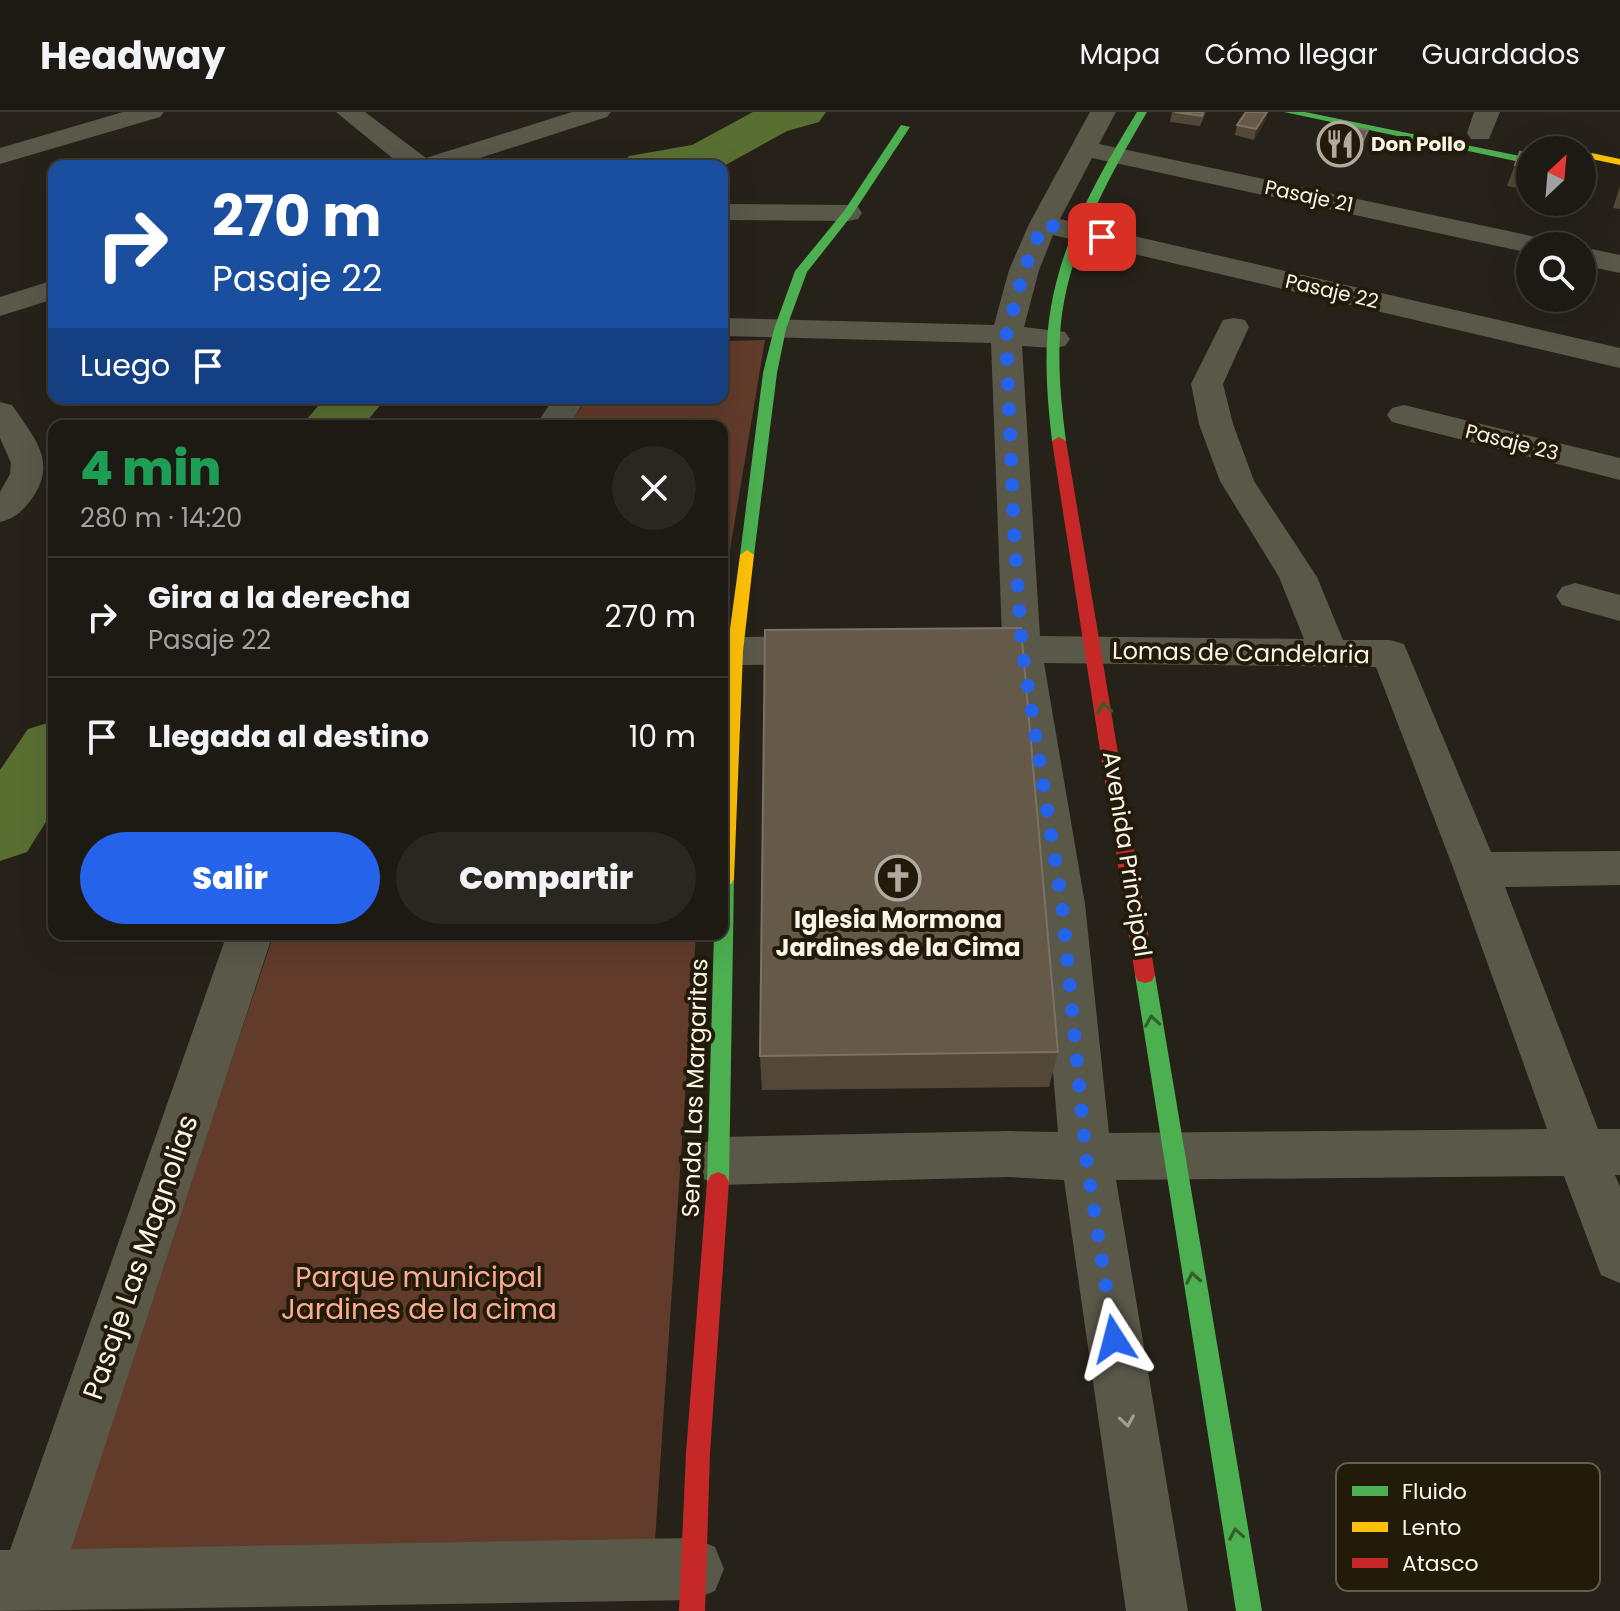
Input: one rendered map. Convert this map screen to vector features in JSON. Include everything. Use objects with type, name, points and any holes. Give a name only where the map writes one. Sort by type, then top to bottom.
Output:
[{"type":"street","points":[[0,156],[151,112]]},
{"type":"street","points":[[349,112],[411,160]]},
{"type":"street","points":[[447,160],[598,112]]},
{"type":"street","name":"Avenida Principal","points":[[1142,112],[1100,138],[1062,228],[1024,270],[1006,336],[1022,649],[1062,904],[1086,1157],[1157,1611]]},
{"type":"street","points":[[1289,112],[1516,150]]},
{"type":"street","points":[[1373,112],[1483,122],[1516,143]]},
{"type":"street","name":"Senda Las Margaritas","points":[[728,764],[735,651],[770,373],[780,329],[801,271],[848,213],[905,127]]},
{"type":"street","name":"Pasaje 21","points":[[1100,138],[1516,241]]},
{"type":"street","points":[[1596,157],[1620,162]]},
{"type":"street","points":[[1596,174],[1620,179]]},
{"type":"street","points":[[728,212],[848,213]]},
{"type":"street","name":"Avenida Principal","points":[[1062,228],[1070,258],[1054,339],[1065,488],[1096,651],[1172,1156],[1249,1611]]},
{"type":"street","name":"Pasaje 22","points":[[1062,228],[1620,358]]},
{"type":"street","points":[[1596,259],[1620,264]]},
{"type":"street","points":[[0,307],[48,291]]},
{"type":"street","points":[[728,327],[964,332],[1054,339]]},
{"type":"street","points":[[1234,327],[1207,384],[1216,424],[1237,481],[1298,577],[1329,654]]},
{"type":"street","points":[[0,412],[27,455],[29,477],[13,501],[0,511]]},
{"type":"street","name":"Pasaje 23","points":[[1404,415],[1620,469]]},
{"type":"street","points":[[1575,596],[1620,608]]},
{"type":"street","name":"Lomas de Candelaria","points":[[951,649],[1390,654],[1476,870],[1601,1152],[1620,1257]]},
{"type":"street","points":[[735,651],[858,650]]},
{"type":"street","points":[[1476,870],[1620,868]]},
{"type":"street","name":"Pasaje Las Magnolias","points":[[15,1580],[248,940]]},
{"type":"street","name":"Senda Las Margaritas","points":[[693,1590],[698,1453],[719,1161],[724,940]]},
{"type":"street","points":[[719,1161],[1008,1154],[1086,1157],[1601,1152]]},
{"type":"street","points":[[15,1580],[693,1590]]},
{"type":"green space","points":[[765,340],[728,562],[728,420],[572,420],[584,404],[728,404],[728,341]]},
{"type":"green space","name":"Parque municipal Jardines de la cima","points":[[272,940],[696,940],[655,1541],[66,1552]]},
{"type":"building","points":[[1175,112],[1203,112],[1202,116]]},
{"type":"building","points":[[1246,112],[1267,112],[1256,129],[1237,125]]},
{"type":"building","points":[[1337,124],[1368,130],[1360,147],[1328,140]]},
{"type":"building","name":"Iglesia Mormona Jardines de la Cima","points":[[1021,628],[1058,1052],[760,1056],[765,630]]},
{"type":"waterway","points":[[690,160],[704,158],[771,121],[803,112]]},
{"type":"waterway","points":[[337,420],[351,404]]},
{"type":"waterway","points":[[0,831],[48,757]]},
{"type":"traffic: fast","points":[[1059,441],[1053,357],[1057,307],[1063,281],[1090,206],[1142,112]]},
{"type":"traffic: fast","points":[[1289,112],[1516,158]]},
{"type":"traffic: fast","points":[[747,555],[770,373],[780,329],[801,271],[848,213],[905,127]]},
{"type":"traffic: fast","points":[[718,1182],[724,940]]},
{"type":"traffic: fast","points":[[1145,975],[1249,1611]]},
{"type":"traffic: slow","points":[[1596,157],[1620,162]]},
{"type":"traffic: slow","points":[[728,811],[735,651],[747,555]]},
{"type":"traffic: jam","points":[[1059,441],[1145,975]]},
{"type":"traffic: jam","points":[[692,1611],[698,1453],[718,1182]]},
{"type":"place","name":"Don Pollo","points":[[1340,144]]},
{"type":"place","name":"Iglesia Mormona Jardines de la Cima","points":[[898,878]]},
{"type":"route","points":[[1102,237],[1043,224],[1024,270],[1006,336],[1022,649],[1062,904],[1086,1157],[1114,1339]]}]
